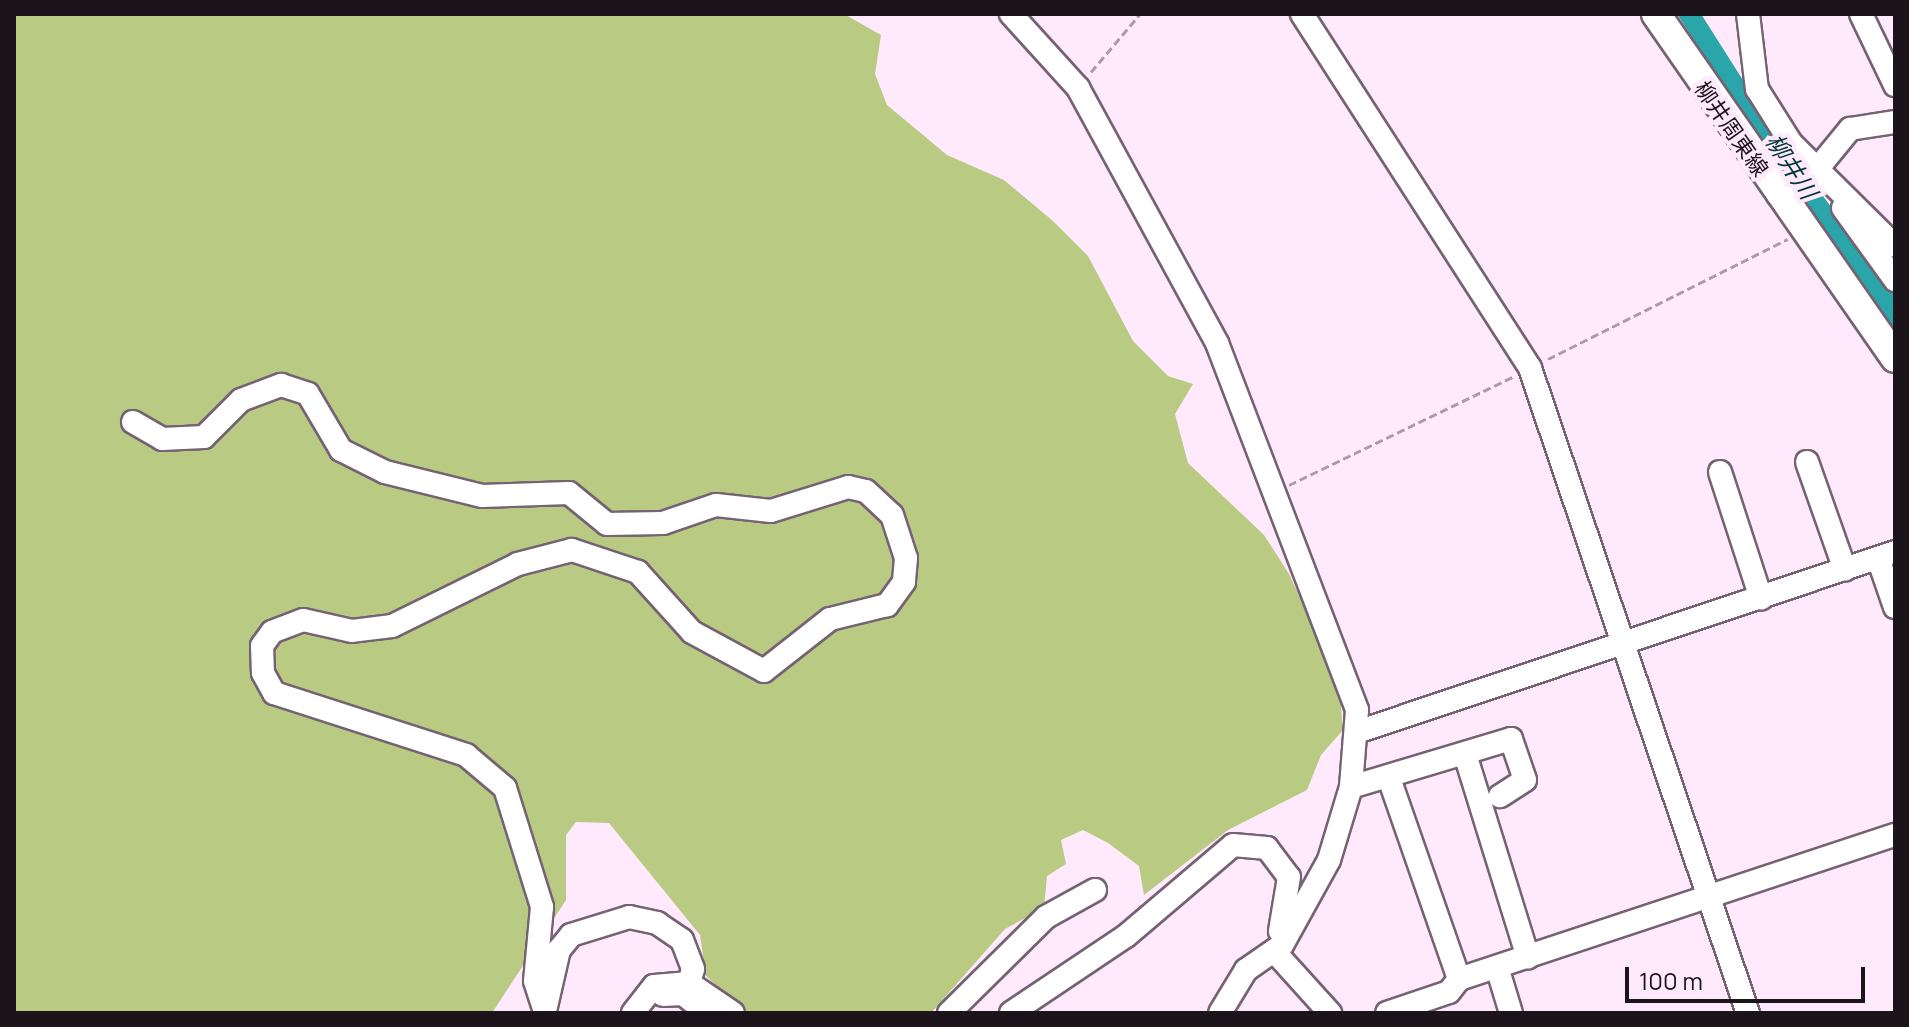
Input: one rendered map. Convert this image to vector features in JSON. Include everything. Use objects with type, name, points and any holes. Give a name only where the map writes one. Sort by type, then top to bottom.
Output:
[{"type":"main road","name":"柳井周東線","points":[[1656,14],[1895,358]]},
{"type":"street","points":[[1011,14],[1078,88],[1217,343],[1352,690],[1357,732],[1351,787],[1329,860],[1274,951],[1246,970],[1220,1013]]},
{"type":"street","points":[[1302,14],[1530,368],[1748,1013]]},
{"type":"street","points":[[1748,14],[1757,89],[1813,170],[1895,246]]},
{"type":"street","points":[[1861,14],[1895,85]]},
{"type":"street","points":[[1782,193],[1813,170],[1850,129],[1895,122]]},
{"type":"street","points":[[1841,195],[1846,217],[1895,280]]},
{"type":"street","points":[[133,422],[162,439],[204,437],[241,400],[281,385],[308,394],[341,450],[385,472],[482,496],[569,493],[607,524],[663,523],[716,505],[771,511],[848,487],[866,491],[892,515],[906,558],[904,582],[887,605],[830,619],[764,671],[692,632],[638,572],[572,550],[518,564],[392,626],[352,631],[303,620],[272,632],[262,646],[263,673],[274,693],[466,755],[505,788],[542,907],[535,981],[545,1012]]},
{"type":"street","points":[[1807,462],[1845,570]]},
{"type":"street","points":[[1720,472],[1761,598]]},
{"type":"street","points":[[1357,732],[1887,555],[1895,607]]},
{"type":"street","points":[[1351,787],[1511,739],[1525,780],[1500,796]]},
{"type":"street","points":[[1465,754],[1528,957]]},
{"type":"street","points":[[1389,778],[1459,979]]},
{"type":"street","points":[[1387,1013],[1419,1008],[1449,992],[1459,979],[1710,899],[1895,835]]},
{"type":"street","points":[[1011,1013],[1126,936],[1233,845],[1267,848],[1289,877],[1291,898],[1274,951]]},
{"type":"street","points":[[949,1013],[1046,917],[1095,890]]},
{"type":"street","points":[[545,1012],[559,950],[571,935],[608,919],[657,923],[682,940],[691,954],[689,983]]},
{"type":"street","points":[[1274,951],[1330,1013]]},
{"type":"street","points":[[1497,967],[1511,1013]]},
{"type":"street","points":[[637,1006],[654,986],[689,983],[733,1013]]},
{"type":"street","points":[[637,1006],[683,994],[707,1013]]},
{"type":"path","points":[[1078,88],[1140,14]]},
{"type":"path","points":[[1274,491],[1804,231]]},
{"type":"green space","points":[[14,14],[844,14],[881,35],[875,74],[887,105],[947,155],[1004,180],[1053,221],[1088,256],[1133,341],[1168,376],[1193,384],[1175,414],[1188,463],[1264,535],[1289,574],[1339,681],[1343,730],[1321,755],[1307,790],[1228,830],[1144,895],[1139,866],[1108,843],[1083,830],[1061,840],[1066,864],[1047,876],[1044,908],[1005,929],[931,1013],[747,1013],[706,976],[700,935],[609,823],[576,822],[566,835],[566,900],[492,1013],[14,1013]]},
{"type":"water","name":"柳井川","points":[[1677,14],[1701,14],[1786,148],[1895,290],[1895,333],[1823,239]]}]
